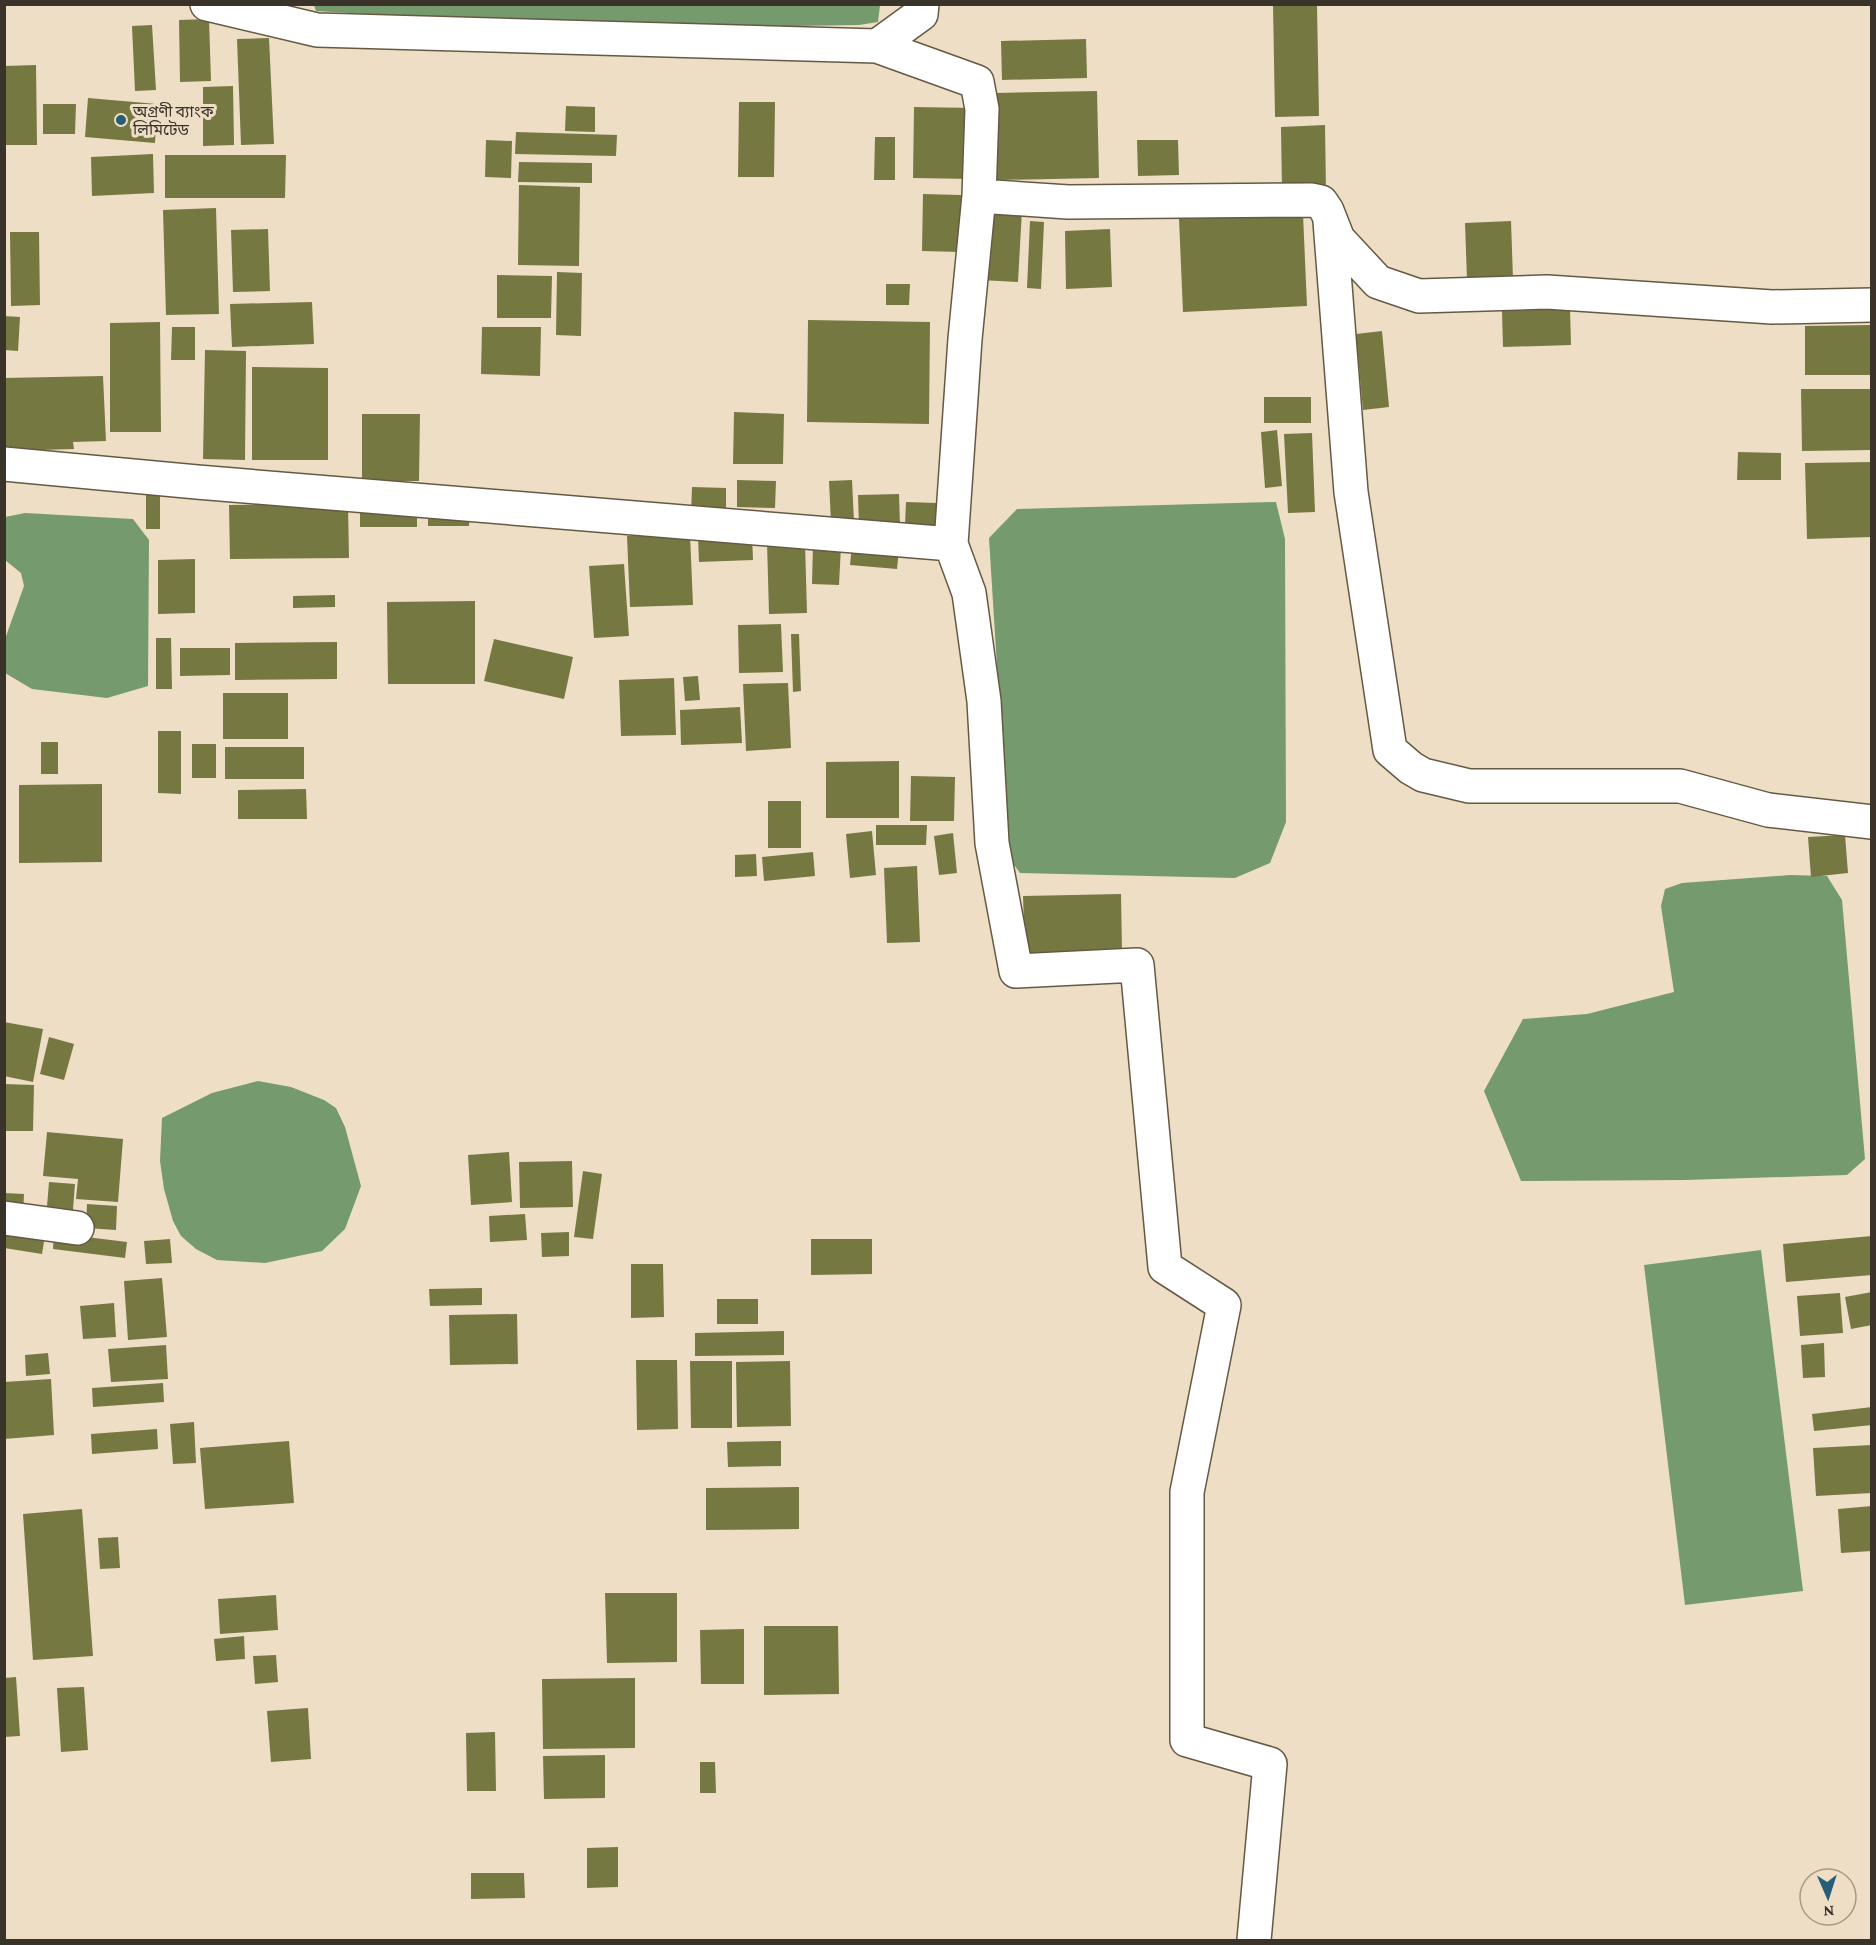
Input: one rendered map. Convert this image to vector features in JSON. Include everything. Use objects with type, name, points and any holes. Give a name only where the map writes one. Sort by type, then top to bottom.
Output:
[{"type":"street","points":[[207,4],[317,30],[877,46],[977,82],[982,109],[979,196],[965,339],[951,544],[969,593],[984,701],[992,843],[1016,971],[1137,965],[1165,1267],[1224,1305],[1187,1492],[1187,1740],[1270,1764],[1254,1941]]},
{"type":"street","points":[[877,46],[921,14],[922,4]]},
{"type":"street","points":[[979,196],[1068,202],[1311,200],[1321,202],[1338,239],[1378,282],[1419,296],[1547,292],[1772,307],[1872,305]]},
{"type":"street","points":[[1330,221],[1351,492],[1390,750],[1411,768],[1424,775],[1469,786],[1680,786],[1767,810],[1872,822]]},
{"type":"street","points":[[4,464],[951,544]]},
{"type":"street","points":[[4,1218],[77,1228]]},
{"type":"shaded area","points":[[314,5],[880,5],[878,22],[859,25],[611,29],[316,11]]},
{"type":"shaded area","points":[[1276,502],[1285,539],[1286,822],[1270,863],[1235,878],[1020,873],[1009,858],[989,538],[1017,509]]},
{"type":"shaded area","points":[[25,513],[133,519],[149,540],[148,686],[107,698],[32,689],[5,673],[5,639],[24,586],[21,573],[5,560],[5,517]]},
{"type":"shaded area","points":[[1790,875],[1827,876],[1842,900],[1865,1159],[1847,1175],[1685,1180],[1521,1181],[1484,1091],[1523,1019],[1587,1014],[1674,992],[1661,906],[1665,889],[1682,883]]},
{"type":"shaded area","points":[[258,1081],[291,1087],[324,1100],[336,1108],[345,1127],[361,1186],[345,1229],[322,1251],[265,1263],[217,1260],[196,1249],[181,1236],[173,1221],[164,1189],[160,1161],[162,1118],[212,1093]]},
{"type":"shaded area","points":[[1761,1250],[1803,1591],[1685,1605],[1644,1265]]},
{"type":"building","points":[[1273,5],[1317,5],[1319,116],[1275,117]]},
{"type":"building","points":[[209,19],[211,81],[180,82],[179,20]]},
{"type":"building","points":[[152,25],[156,90],[135,91],[132,26]]},
{"type":"building","points":[[269,38],[274,144],[241,145],[237,39]]},
{"type":"building","points":[[1086,39],[1087,78],[1002,80],[1001,41]]},
{"type":"building","points":[[36,65],[37,145],[4,145],[4,66]]},
{"type":"building","points":[[233,86],[234,145],[203,146],[203,87]]},
{"type":"building","points":[[1097,91],[1099,178],[997,180],[995,93]]},
{"type":"building","name":"অগ্রণী ব্যাংক লিমিটেড","points":[[88,98],[157,104],[155,143],[85,137]]},
{"type":"building","points":[[739,102],[775,102],[774,177],[738,177]]},
{"type":"building","points":[[43,104],[76,104],[75,134],[43,134]]},
{"type":"building","points":[[566,106],[595,107],[595,132],[565,131]]},
{"type":"building","points":[[914,107],[975,108],[974,179],[913,178]]},
{"type":"building","points":[[1325,125],[1326,192],[1282,192],[1281,127]]},
{"type":"building","points":[[516,132],[617,135],[616,156],[515,154]]},
{"type":"building","points":[[875,137],[895,137],[895,180],[874,180]]},
{"type":"building","points":[[486,140],[512,141],[511,178],[485,177]]},
{"type":"building","points":[[1137,140],[1178,140],[1179,175],[1138,176]]},
{"type":"building","points":[[153,154],[154,193],[92,196],[91,157]]},
{"type":"building","points":[[165,155],[286,155],[285,198],[165,198]]},
{"type":"building","points":[[519,162],[592,163],[592,183],[518,182]]},
{"type":"building","points":[[519,185],[580,187],[579,266],[518,265]]},
{"type":"building","points":[[923,194],[961,195],[960,252],[922,251]]},
{"type":"building","points":[[216,208],[219,314],[166,315],[163,210]]},
{"type":"building","points":[[984,208],[1022,210],[1018,282],[980,280]]},
{"type":"building","points":[[1303,214],[1307,306],[1183,312],[1179,219]]},
{"type":"building","points":[[1030,221],[1044,222],[1041,289],[1027,288]]},
{"type":"building","points":[[1511,221],[1513,279],[1467,280],[1465,223]]},
{"type":"building","points":[[268,229],[270,291],[233,292],[231,230]]},
{"type":"building","points":[[1110,229],[1112,287],[1066,289],[1065,231]]},
{"type":"building","points":[[10,232],[39,232],[40,305],[11,306]]},
{"type":"building","points":[[557,272],[582,273],[581,336],[556,335]]},
{"type":"building","points":[[497,275],[552,276],[551,318],[497,318]]},
{"type":"building","points":[[886,284],[910,284],[909,305],[886,305]]},
{"type":"building","points":[[312,302],[314,344],[232,347],[230,304]]},
{"type":"building","points":[[1570,309],[1571,345],[1503,347],[1502,311]]},
{"type":"building","points":[[4,316],[20,317],[18,351],[4,350]]},
{"type":"building","points":[[808,320],[930,322],[929,424],[807,422]]},
{"type":"building","points":[[160,322],[161,432],[110,432],[110,323]]},
{"type":"building","points":[[1872,325],[1872,375],[1805,375],[1805,326]]},
{"type":"building","points":[[172,327],[195,327],[195,360],[171,360]]},
{"type":"building","points":[[482,327],[541,327],[540,376],[481,374]]},
{"type":"building","points":[[1382,331],[1389,407],[1363,410],[1356,334]]},
{"type":"building","points":[[205,350],[246,351],[245,460],[203,459]]},
{"type":"building","points":[[252,367],[328,368],[328,460],[252,460]]},
{"type":"building","points":[[103,376],[106,441],[73,442],[74,449],[5,451],[4,378]]},
{"type":"building","points":[[1801,389],[1872,389],[1872,450],[1802,451]]},
{"type":"building","points":[[1264,397],[1311,397],[1311,423],[1264,423]]},
{"type":"building","points":[[734,412],[784,414],[783,464],[733,464]]},
{"type":"building","points":[[362,414],[420,414],[419,481],[362,481]]},
{"type":"building","points":[[1277,430],[1282,486],[1265,488],[1261,432]]},
{"type":"building","points":[[1312,433],[1315,512],[1288,513],[1284,434]]},
{"type":"building","points":[[1738,452],[1781,453],[1781,480],[1737,480]]},
{"type":"building","points":[[1872,462],[1872,537],[1807,539],[1805,463]]},
{"type":"building","points":[[737,480],[776,481],[775,508],[737,507]]},
{"type":"building","points":[[852,480],[854,521],[831,523],[829,481]]},
{"type":"building","points":[[692,487],[726,488],[726,515],[691,514]]},
{"type":"building","points":[[146,493],[160,493],[160,529],[146,529]]},
{"type":"building","points":[[899,494],[900,526],[859,527],[858,495]]},
{"type":"building","points":[[906,502],[937,503],[936,527],[905,525]]},
{"type":"building","points":[[348,504],[349,558],[230,559],[229,505]]},
{"type":"building","points":[[360,504],[417,504],[417,527],[360,527]]},
{"type":"building","points":[[428,509],[470,509],[469,526],[428,526]]},
{"type":"building","points":[[690,534],[693,605],[630,607],[627,536]]},
{"type":"building","points":[[752,534],[753,560],[699,562],[698,536]]},
{"type":"building","points":[[767,542],[805,542],[807,613],[769,614]]},
{"type":"building","points":[[813,544],[841,546],[839,585],[812,584]]},
{"type":"building","points":[[852,545],[899,549],[897,569],[850,565]]},
{"type":"building","points":[[195,559],[195,613],[158,614],[158,560]]},
{"type":"building","points":[[624,564],[629,636],[594,638],[589,566]]},
{"type":"building","points":[[335,595],[335,607],[293,608],[293,596]]},
{"type":"building","points":[[475,601],[475,684],[388,684],[387,602]]},
{"type":"building","points":[[781,624],[783,672],[739,673],[738,625]]},
{"type":"building","points":[[791,634],[799,634],[801,691],[793,692]]},
{"type":"building","points":[[156,638],[171,638],[172,689],[156,689]]},
{"type":"building","points":[[494,639],[573,657],[564,699],[484,681]]},
{"type":"building","points":[[337,642],[337,679],[235,680],[235,643]]},
{"type":"building","points":[[180,648],[230,648],[230,675],[180,676]]},
{"type":"building","points":[[698,676],[700,700],[685,701],[683,677]]},
{"type":"building","points":[[674,678],[676,735],[621,736],[619,680]]},
{"type":"building","points":[[788,683],[791,748],[746,751],[743,684]]},
{"type":"building","points":[[223,693],[288,693],[288,739],[223,739]]},
{"type":"building","points":[[740,707],[742,743],[681,745],[680,710]]},
{"type":"building","points":[[158,731],[181,731],[181,794],[158,793]]},
{"type":"building","points":[[41,742],[58,742],[58,774],[41,774]]},
{"type":"building","points":[[192,744],[216,744],[216,778],[192,778]]},
{"type":"building","points":[[225,747],[304,747],[304,779],[225,779]]},
{"type":"building","points":[[899,761],[899,818],[826,818],[826,762]]},
{"type":"building","points":[[911,776],[955,777],[954,821],[910,821]]},
{"type":"building","points":[[102,784],[102,862],[19,863],[19,785]]},
{"type":"building","points":[[306,789],[307,819],[238,819],[238,790]]},
{"type":"building","points":[[768,801],[801,801],[801,848],[768,848]]},
{"type":"building","points":[[876,825],[927,825],[926,845],[876,845]]},
{"type":"building","points":[[872,831],[876,875],[850,878],[846,834]]},
{"type":"building","points":[[953,833],[957,873],[939,875],[934,836]]},
{"type":"building","points":[[1845,835],[1848,873],[1811,877],[1808,837]]},
{"type":"building","points":[[813,852],[815,876],[764,881],[762,857]]},
{"type":"building","points":[[756,854],[757,876],[735,877],[735,855]]},
{"type":"building","points":[[917,866],[920,942],[887,943],[884,868]]},
{"type":"building","points":[[1121,894],[1122,953],[1025,956],[1023,896]]},
{"type":"building","points":[[4,1022],[43,1029],[33,1082],[4,1076]]},
{"type":"building","points":[[49,1037],[74,1044],[64,1080],[40,1074]]},
{"type":"building","points":[[4,1084],[34,1085],[33,1131],[4,1131]]},
{"type":"building","points":[[47,1132],[123,1139],[118,1202],[76,1199],[78,1179],[43,1176]]},
{"type":"building","points":[[509,1152],[512,1202],[471,1205],[468,1155]]},
{"type":"building","points":[[572,1161],[573,1207],[520,1208],[519,1162]]},
{"type":"building","points":[[583,1171],[602,1174],[593,1239],[574,1237]]},
{"type":"building","points":[[49,1182],[75,1184],[72,1222],[46,1219]]},
{"type":"building","points":[[4,1193],[24,1194],[23,1215],[4,1214]]},
{"type":"building","points":[[87,1204],[117,1206],[116,1230],[86,1228]]},
{"type":"building","points":[[525,1214],[527,1240],[490,1242],[489,1216]]},
{"type":"building","points":[[4,1223],[46,1229],[42,1254],[4,1248]]},
{"type":"building","points":[[569,1232],[569,1256],[542,1257],[541,1233]]},
{"type":"building","points":[[54,1233],[127,1242],[125,1258],[53,1249]]},
{"type":"building","points":[[1872,1236],[1872,1275],[1786,1282],[1783,1244]]},
{"type":"building","points":[[170,1239],[172,1263],[146,1264],[144,1241]]},
{"type":"building","points":[[811,1239],[872,1239],[872,1274],[811,1275]]},
{"type":"building","points":[[631,1264],[663,1264],[664,1317],[631,1318]]},
{"type":"building","points":[[162,1278],[167,1337],[128,1340],[124,1281]]},
{"type":"building","points":[[482,1288],[482,1305],[430,1306],[429,1289]]},
{"type":"building","points":[[1872,1292],[1872,1325],[1851,1329],[1845,1297]]},
{"type":"building","points":[[1840,1293],[1843,1333],[1800,1336],[1797,1296]]},
{"type":"building","points":[[717,1299],[758,1299],[758,1324],[717,1324]]},
{"type":"building","points":[[114,1303],[116,1337],[83,1339],[80,1306]]},
{"type":"building","points":[[517,1314],[518,1364],[450,1365],[449,1315]]},
{"type":"building","points":[[784,1331],[784,1355],[695,1356],[695,1333]]},
{"type":"building","points":[[1824,1343],[1825,1377],[1803,1378],[1801,1345]]},
{"type":"building","points":[[166,1345],[168,1379],[111,1382],[108,1349]]},
{"type":"building","points":[[48,1353],[50,1374],[26,1376],[25,1355]]},
{"type":"building","points":[[636,1360],[677,1360],[678,1429],[637,1430]]},
{"type":"building","points":[[690,1361],[732,1361],[732,1428],[691,1428]]},
{"type":"building","points":[[790,1361],[791,1426],[737,1427],[736,1362]]},
{"type":"building","points":[[51,1379],[54,1435],[4,1439],[4,1382]]},
{"type":"building","points":[[163,1383],[164,1402],[93,1407],[92,1388]]},
{"type":"building","points":[[1872,1407],[1872,1425],[1814,1431],[1812,1414]]},
{"type":"building","points":[[194,1422],[196,1463],[173,1464],[170,1424]]},
{"type":"building","points":[[157,1429],[158,1449],[92,1454],[91,1434]]},
{"type":"building","points":[[289,1441],[294,1503],[205,1509],[200,1448]]},
{"type":"building","points":[[781,1441],[781,1466],[728,1467],[727,1442]]},
{"type":"building","points":[[1872,1445],[1872,1493],[1816,1496],[1813,1448]]},
{"type":"building","points":[[799,1487],[799,1529],[706,1530],[706,1488]]},
{"type":"building","points":[[1872,1506],[1872,1551],[1841,1553],[1838,1509]]},
{"type":"building","points":[[82,1509],[93,1656],[33,1660],[23,1514]]},
{"type":"building","points":[[118,1537],[120,1568],[100,1569],[98,1538]]},
{"type":"building","points":[[605,1593],[677,1593],[677,1662],[607,1663]]},
{"type":"building","points":[[276,1595],[278,1630],[220,1634],[218,1599]]},
{"type":"building","points":[[764,1626],[838,1626],[839,1694],[764,1695]]},
{"type":"building","points":[[744,1629],[744,1684],[701,1684],[700,1630]]},
{"type":"building","points":[[244,1636],[245,1659],[216,1661],[214,1639]]},
{"type":"building","points":[[276,1655],[278,1682],[255,1684],[253,1656]]},
{"type":"building","points":[[16,1677],[20,1736],[4,1737],[4,1678]]},
{"type":"building","points":[[635,1678],[635,1748],[543,1749],[542,1679]]},
{"type":"building","points":[[84,1687],[88,1750],[61,1752],[57,1688]]},
{"type":"building","points":[[308,1708],[311,1759],[271,1762],[267,1711]]},
{"type":"building","points":[[495,1732],[496,1791],[467,1791],[466,1733]]},
{"type":"building","points":[[605,1755],[605,1798],[544,1799],[543,1756]]},
{"type":"building","points":[[700,1762],[715,1762],[716,1793],[700,1793]]},
{"type":"building","points":[[618,1847],[618,1887],[587,1888],[587,1848]]},
{"type":"building","points":[[471,1873],[524,1873],[525,1898],[471,1899]]},
{"type":"place","name":"অগ্রণী ব্যাংক লিমিটেড","points":[[121,120]]}]
